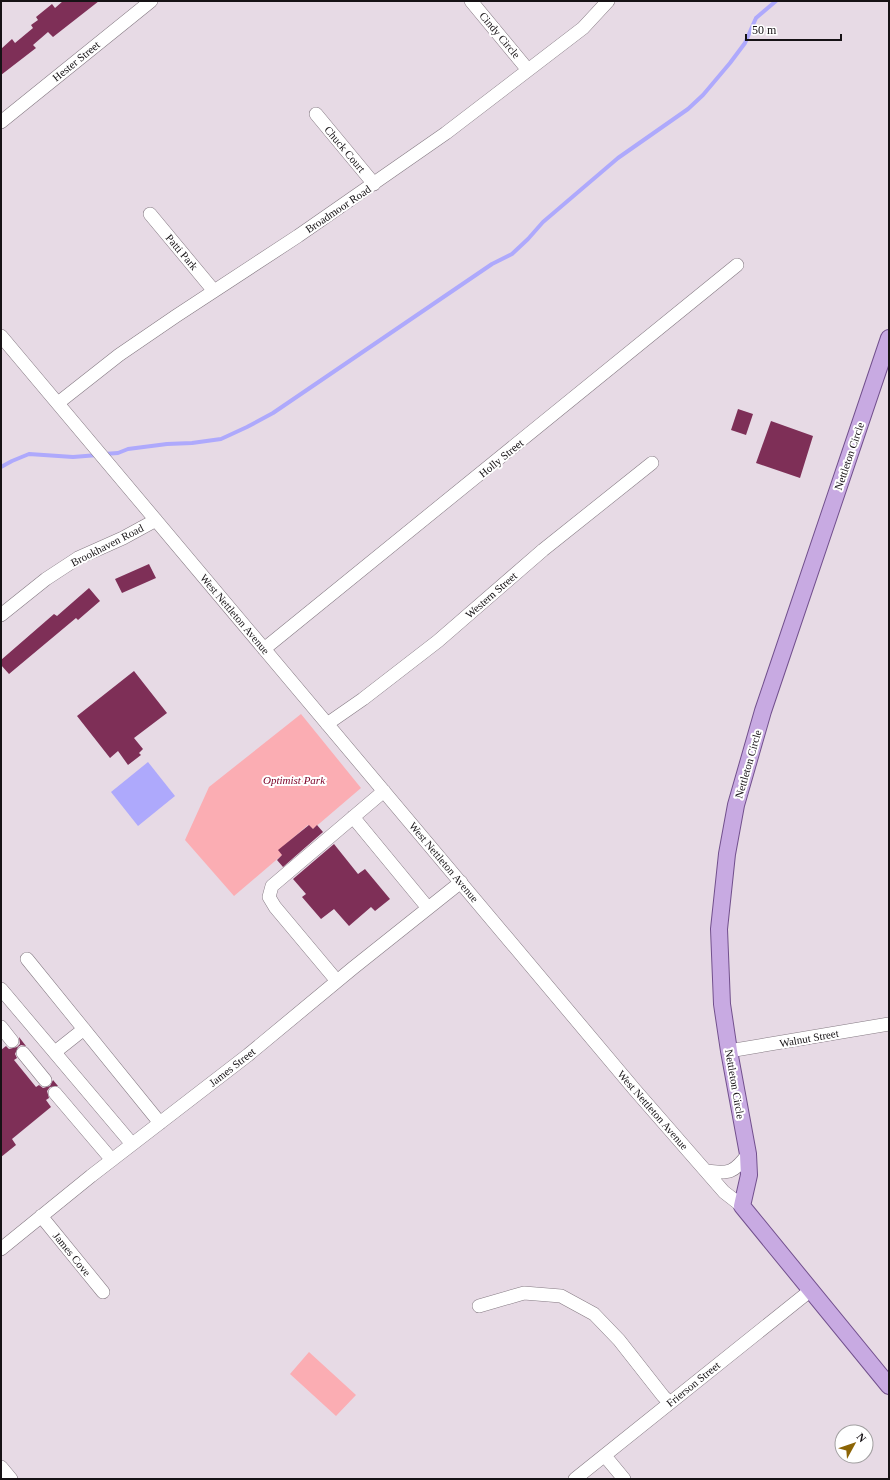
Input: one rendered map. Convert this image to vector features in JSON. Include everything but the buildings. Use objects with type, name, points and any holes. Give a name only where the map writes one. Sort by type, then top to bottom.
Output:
[{"type":"main road","name":"Nettleton Circle","points":[[742,1206],[749,1175],[748,1154],[722,1004],[720,929],[727,854],[736,806],[763,711],[889,338]]},
{"type":"main road","name":"West Nettleton Avenue","points":[[742,1206],[889,1386]]},
{"type":"street","name":"Hester Street","points":[[1,122],[151,1]]},
{"type":"street","name":"Cindy Circle","points":[[471,1],[528,70]]},
{"type":"street","name":"Broadmoor Road","points":[[58,403],[119,355],[446,134],[583,28],[608,1]]},
{"type":"street","name":"Chuck Court","points":[[316,114],[374,184]]},
{"type":"street","name":"Patti Park","points":[[150,214],[214,291]]},
{"type":"street","name":"Holly Street","points":[[264,649],[737,265]]},
{"type":"street","name":"West Nettleton Avenue","points":[[4,343],[58,403],[635,1090],[724,1192],[742,1206]]},
{"type":"street","name":"Western Street","points":[[327,724],[363,699],[438,641],[543,550],[652,463]]},
{"type":"street","name":"Brookhaven Road","points":[[1,615],[46,579],[78,558],[123,538],[156,520]]},
{"type":"street","points":[[337,981],[274,907],[269,897],[272,886],[384,791]]},
{"type":"street","points":[[353,818],[428,908]]},
{"type":"street","name":"James Street","points":[[1,1249],[132,1144],[248,1055],[460,882]]},
{"type":"street","points":[[27,959],[160,1123]]},
{"type":"street","points":[[1,989],[132,1144]]},
{"type":"street","name":"Walnut Street","points":[[729,1051],[889,1024]]},
{"type":"street","points":[[1,1027],[12,1041]]},
{"type":"street","points":[[55,1052],[84,1029]]},
{"type":"street","points":[[23,1053],[45,1080]]},
{"type":"street","points":[[55,1093],[112,1160]]},
{"type":"street","points":[[706,1171],[728,1173],[741,1164],[748,1154]]},
{"type":"street","name":"James Cove","points":[[41,1216],[103,1292]]},
{"type":"street","name":"Frierson Street","points":[[576,1479],[811,1290]]},
{"type":"street","points":[[479,1306],[524,1293],[562,1296],[594,1314],[619,1340],[670,1403]]},
{"type":"street","points":[[605,1456],[624,1479]]},
{"type":"street","points":[[1,1467],[11,1479]]},
{"type":"green space","name":"Optimist Park","points":[[301,714],[361,788],[313,829],[308,825],[279,850],[282,855],[234,896],[185,840],[209,787]]},
{"type":"green space","points":[[309,1352],[356,1395],[336,1416],[290,1374]]},
{"type":"shaded area","points":[[148,762],[175,796],[138,826],[111,792]]},
{"type":"waterway","points":[[104,454],[118,453],[128,449],[221,439],[247,427],[273,413],[492,264],[512,254],[543,222],[618,158],[688,109],[703,95],[745,43],[756,18],[776,1]]},
{"type":"waterway","points":[[1,467],[29,454],[73,457],[98,455]]}]
